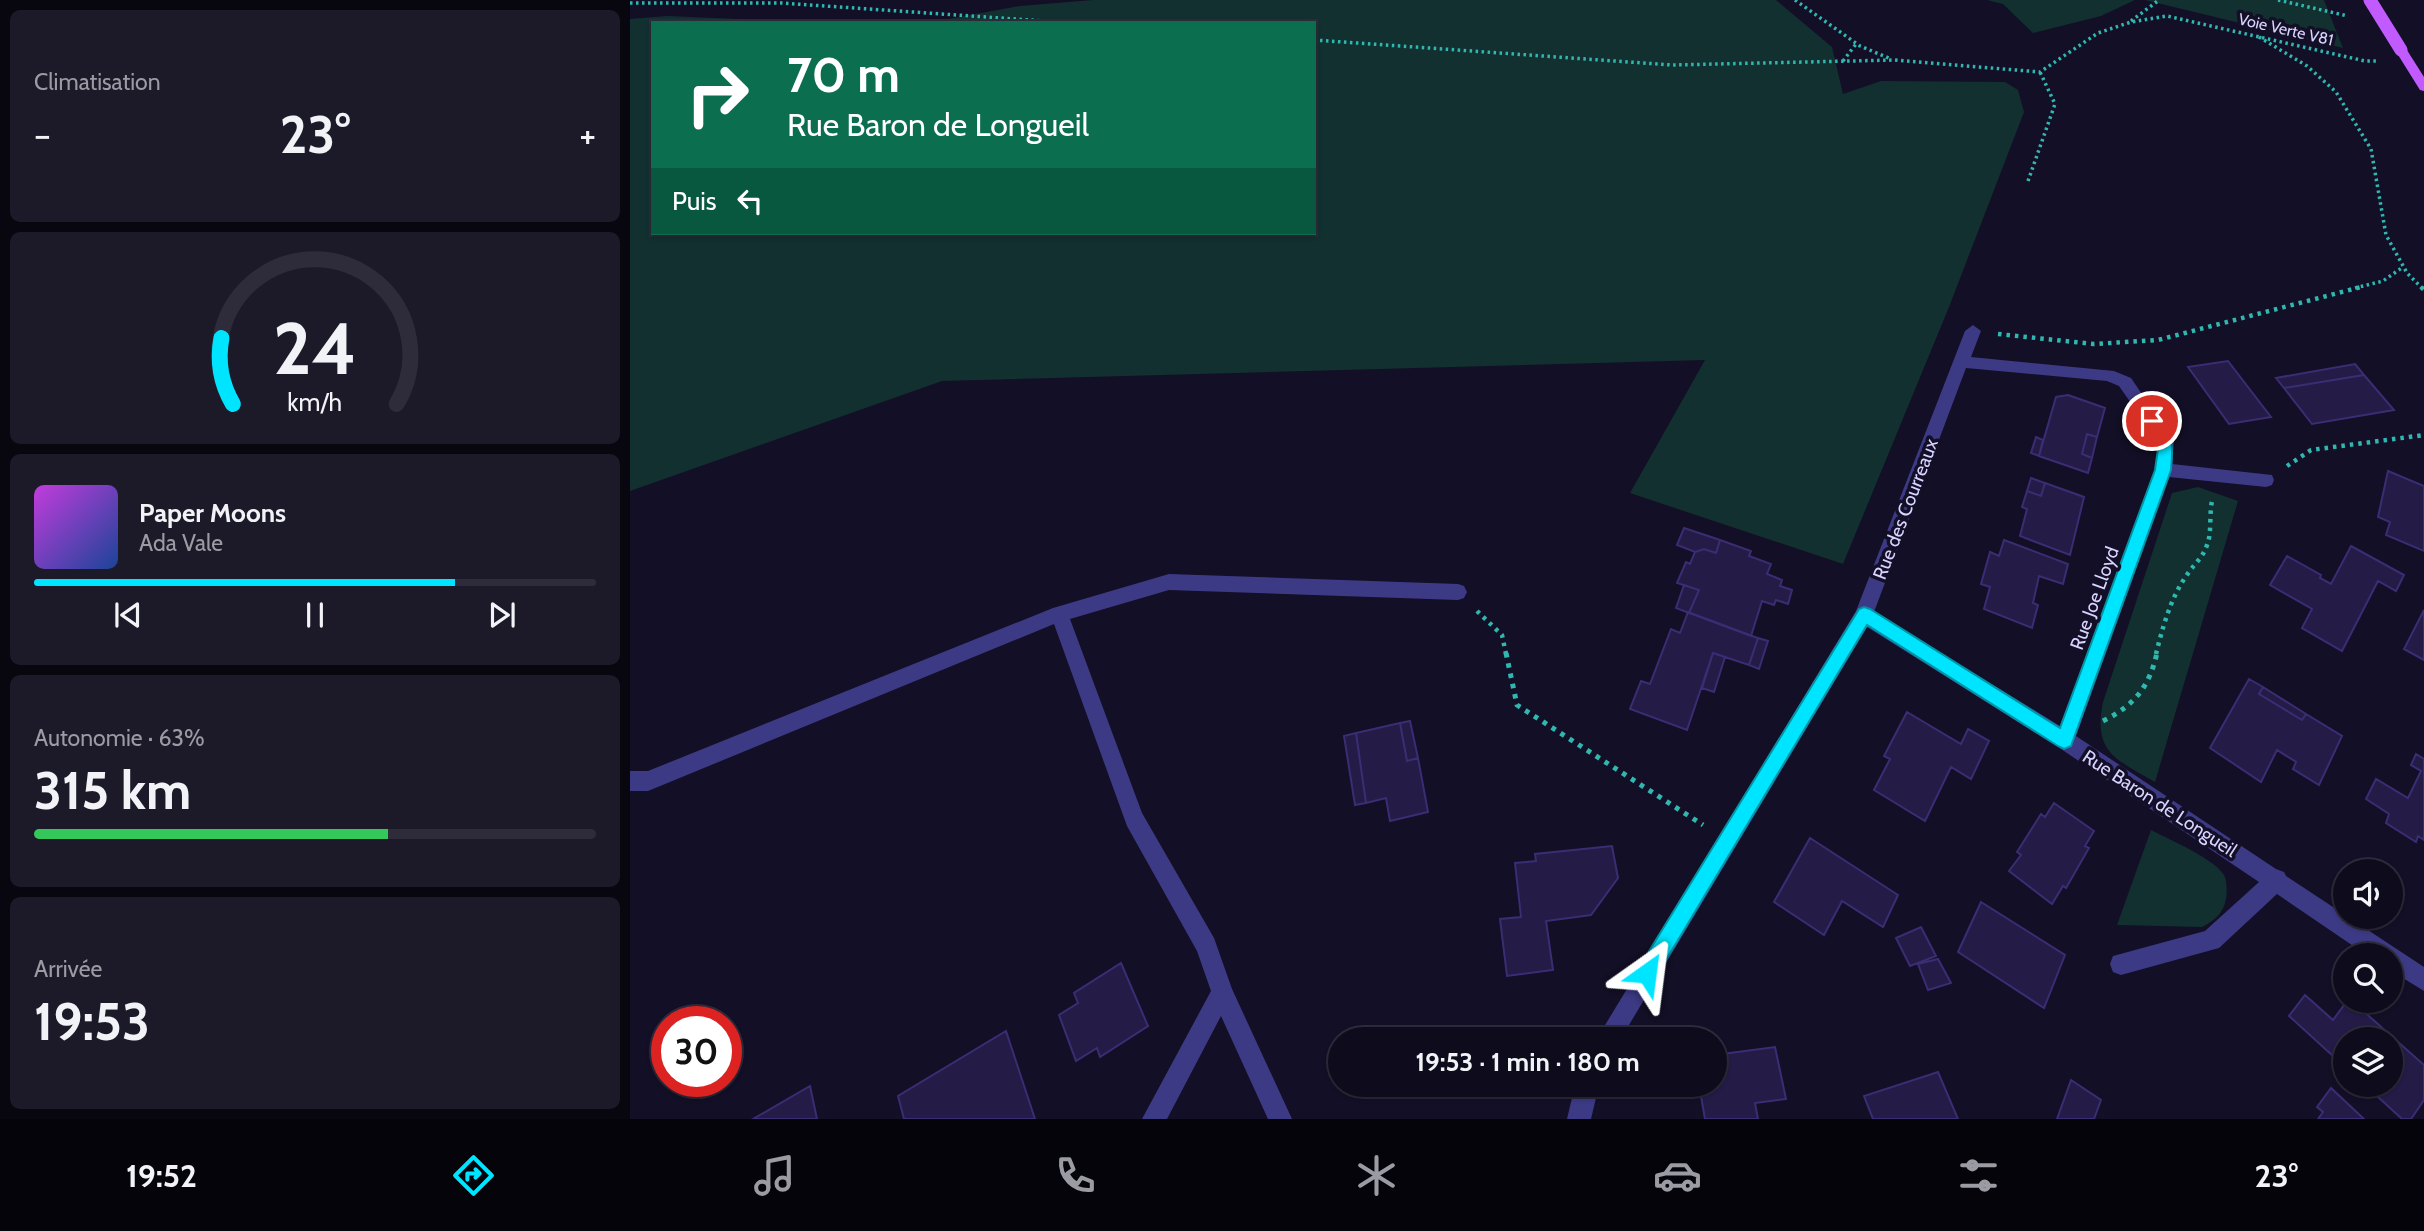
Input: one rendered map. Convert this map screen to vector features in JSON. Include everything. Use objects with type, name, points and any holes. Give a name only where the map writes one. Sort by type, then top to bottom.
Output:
[{"type":"main road","points":[[2370,0],[2424,88]]},
{"type":"street","name":"Rue des Courreaux","points":[[1615,1027],[1864,615],[1973,331]]},
{"type":"street","name":"Rue Joe Lloyd","points":[[1962,362],[2109,375],[2125,382],[2166,441],[2163,470],[2064,740]]},
{"type":"street","points":[[2163,470],[2266,480]]},
{"type":"street","points":[[630,782],[648,781],[1059,614],[1169,582],[1458,592]]},
{"type":"street","points":[[1059,614],[1134,819],[1206,946],[1222,992],[1280,1119]]},
{"type":"street","name":"Rue Baron de Longueil","points":[[1864,615],[2064,740],[2370,943]]},
{"type":"street","points":[[2121,964],[2211,940],[2277,879]]},
{"type":"street","name":"Rue Baron de Longueil","points":[[2403,966],[2424,980]]},
{"type":"street","points":[[1154,1119],[1222,992]]},
{"type":"street","points":[[1579,1119],[1584,1097]]},
{"type":"path","points":[[1795,0],[1856,44],[1895,60]]},
{"type":"path","points":[[1316,40],[1672,65],[1895,60],[2040,72],[2098,33],[2130,22],[2159,0]]},
{"type":"path","points":[[630,3],[781,2],[1046,21]]},
{"type":"path","name":"Voie Verte V81","points":[[2130,22],[2167,16],[2365,61],[2380,61],[2386,56]]},
{"type":"path","points":[[2256,35],[2307,66],[2336,92],[2371,149],[2386,235],[2403,267],[2424,290]]},
{"type":"path","points":[[1843,61],[1856,44]]},
{"type":"path","points":[[2028,181],[2055,104],[2040,72]]},
{"type":"path","points":[[1973,331],[2094,344],[2158,340],[2383,281],[2403,267]]},
{"type":"path","points":[[2266,480],[2311,450],[2424,435]]},
{"type":"path","points":[[2064,740],[2117,713],[2137,697],[2151,678],[2165,617],[2189,571],[2201,560],[2208,541],[2207,519],[2219,475]]},
{"type":"path","points":[[1458,592],[1502,635],[1517,705],[1727,841]]},
{"type":"green space","points":[[1093,0],[1776,0],[1832,47],[1843,94],[1881,81],[2005,82],[2018,90],[2024,112],[1949,307],[1843,564],[1630,493],[1705,360],[942,381],[630,491],[630,19],[667,16],[789,21],[651,21],[651,235],[1316,235],[1316,21],[937,21],[1020,6]]},
{"type":"green space","points":[[1987,0],[2135,0],[2101,16],[2033,33],[2003,4]]},
{"type":"green space","points":[[2145,0],[2324,0],[2343,48]]},
{"type":"green space","points":[[2198,487],[2238,501],[2155,782],[2118,760],[2110,752],[2101,732],[2103,702],[2172,493]]},
{"type":"green space","points":[[2151,830],[2203,857],[2221,870],[2225,877],[2227,894],[2223,909],[2215,919],[2202,927],[2117,925]]},
{"type":"building","points":[[2228,361],[2271,417],[2229,424],[2188,367]]},
{"type":"building","points":[[2355,364],[2364,375],[2284,388],[2276,378]]},
{"type":"building","points":[[2364,375],[2394,410],[2312,424],[2284,388]]},
{"type":"building","points":[[2068,395],[2105,408],[2097,437],[2087,434],[2082,454],[2092,458],[2088,473],[2039,456],[2056,397]]},
{"type":"building","points":[[2087,434],[2097,437],[2092,458],[2082,454]]},
{"type":"building","points":[[2036,437],[2043,440],[2039,456],[2031,453]]},
{"type":"building","points":[[2388,471],[2424,486],[2424,551],[2386,535],[2390,522],[2378,517]]},
{"type":"building","points":[[2031,478],[2045,483],[2041,496],[2027,491]]},
{"type":"building","points":[[2045,483],[2084,497],[2070,555],[2020,536],[2027,509],[2022,507],[2027,491],[2041,496]]},
{"type":"building","points":[[1684,528],[1720,540],[1716,553],[1704,549],[1695,552],[1677,545]]},
{"type":"building","points":[[1720,540],[1751,551],[1749,556],[1771,564],[1767,574],[1782,580],[1780,586],[1792,590],[1788,604],[1776,600],[1774,605],[1762,601],[1751,636],[1689,613],[1699,590],[1677,583],[1686,562],[1690,564],[1695,552],[1704,549],[1716,553]]},
{"type":"building","points":[[2004,540],[2068,564],[2063,584],[2039,576],[2033,603],[2038,605],[2032,628],[1984,609],[1990,587],[1981,584],[1990,552],[1999,556]]},
{"type":"building","points":[[2351,546],[2404,575],[2396,591],[2378,581],[2342,651],[2302,628],[2312,609],[2270,585],[2287,556],[2321,575],[2320,578],[2331,584]]},
{"type":"building","points":[[1684,585],[1699,590],[1689,613],[1676,608]]},
{"type":"building","points":[[2424,610],[2424,660],[2404,649]]},
{"type":"building","points":[[1688,612],[1758,638],[1749,665],[1713,653],[1687,730],[1630,709],[1641,681],[1650,684],[1671,629],[1680,633]]},
{"type":"building","points":[[1758,638],[1768,641],[1759,669],[1749,665]]},
{"type":"building","points":[[1713,653],[1725,657],[1714,692],[1702,688]]},
{"type":"building","points":[[2249,679],[2263,687],[2259,694],[2302,720],[2306,714],[2342,736],[2319,785],[2293,769],[2296,762],[2277,750],[2261,782],[2210,748]]},
{"type":"building","points":[[2263,687],[2306,714],[2302,720],[2259,694]]},
{"type":"building","points":[[1907,712],[1961,744],[1968,729],[1989,741],[1971,779],[1951,767],[1925,821],[1874,790],[1890,759],[1884,756]]},
{"type":"building","points":[[1410,721],[1418,758],[1407,761],[1400,723]]},
{"type":"building","points":[[1400,723],[1407,761],[1418,758],[1428,812],[1390,821],[1386,798],[1366,803],[1356,733]]},
{"type":"building","points":[[1356,733],[1366,803],[1355,805],[1344,736]]},
{"type":"building","points":[[2416,754],[2424,759],[2424,840],[2418,836],[2416,842],[2386,823],[2389,814],[2366,799],[2376,779],[2408,798],[2421,771],[2411,765]]},
{"type":"building","points":[[2054,803],[2094,831],[2085,846],[2089,848],[2066,888],[2063,886],[2052,904],[2009,871],[2021,855],[2017,852],[2041,814],[2045,817]]},
{"type":"building","points":[[1810,838],[1898,895],[1883,927],[1842,901],[1824,935],[1774,902]]},
{"type":"building","points":[[1612,846],[1618,878],[1591,915],[1546,921],[1553,970],[1507,976],[1500,919],[1521,917],[1515,863],[1536,861],[1535,854]]},
{"type":"building","points":[[1981,902],[2065,955],[2044,1008],[1958,952]]},
{"type":"building","points":[[1921,927],[1936,956],[1910,966],[1896,938]]},
{"type":"building","points":[[1938,959],[1951,983],[1928,990],[1918,964]]},
{"type":"building","points":[[1121,963],[1148,1026],[1100,1057],[1097,1048],[1076,1061],[1059,1015],[1078,1003],[1074,993]]},
{"type":"building","points":[[2305,995],[2333,1020],[2338,1013],[2366,1013],[2381,1027],[2333,1027],[2333,1056],[2289,1016]]},
{"type":"building","points":[[1006,1031],[1035,1119],[904,1119],[898,1096]]},
{"type":"building","points":[[2403,1046],[2424,1065],[2424,1100],[2411,1119],[2402,1119],[2378,1097],[2403,1097]]},
{"type":"building","points":[[1775,1047],[1786,1099],[1755,1103],[1758,1119],[1705,1119],[1701,1097],[1727,1097],[1727,1053]]},
{"type":"building","points":[[1938,1072],[1958,1119],[1873,1119],[1864,1096]]},
{"type":"building","points":[[2071,1080],[2101,1100],[2094,1119],[2057,1119]]},
{"type":"building","points":[[810,1086],[817,1119],[753,1119]]},
{"type":"building","points":[[2331,1088],[2333,1097],[2341,1097],[2364,1119],[2318,1119],[2323,1112],[2317,1107]]},
{"type":"route","points":[[1647,973],[1864,615],[2064,740],[2163,470],[2166,441],[2152,421]]}]
